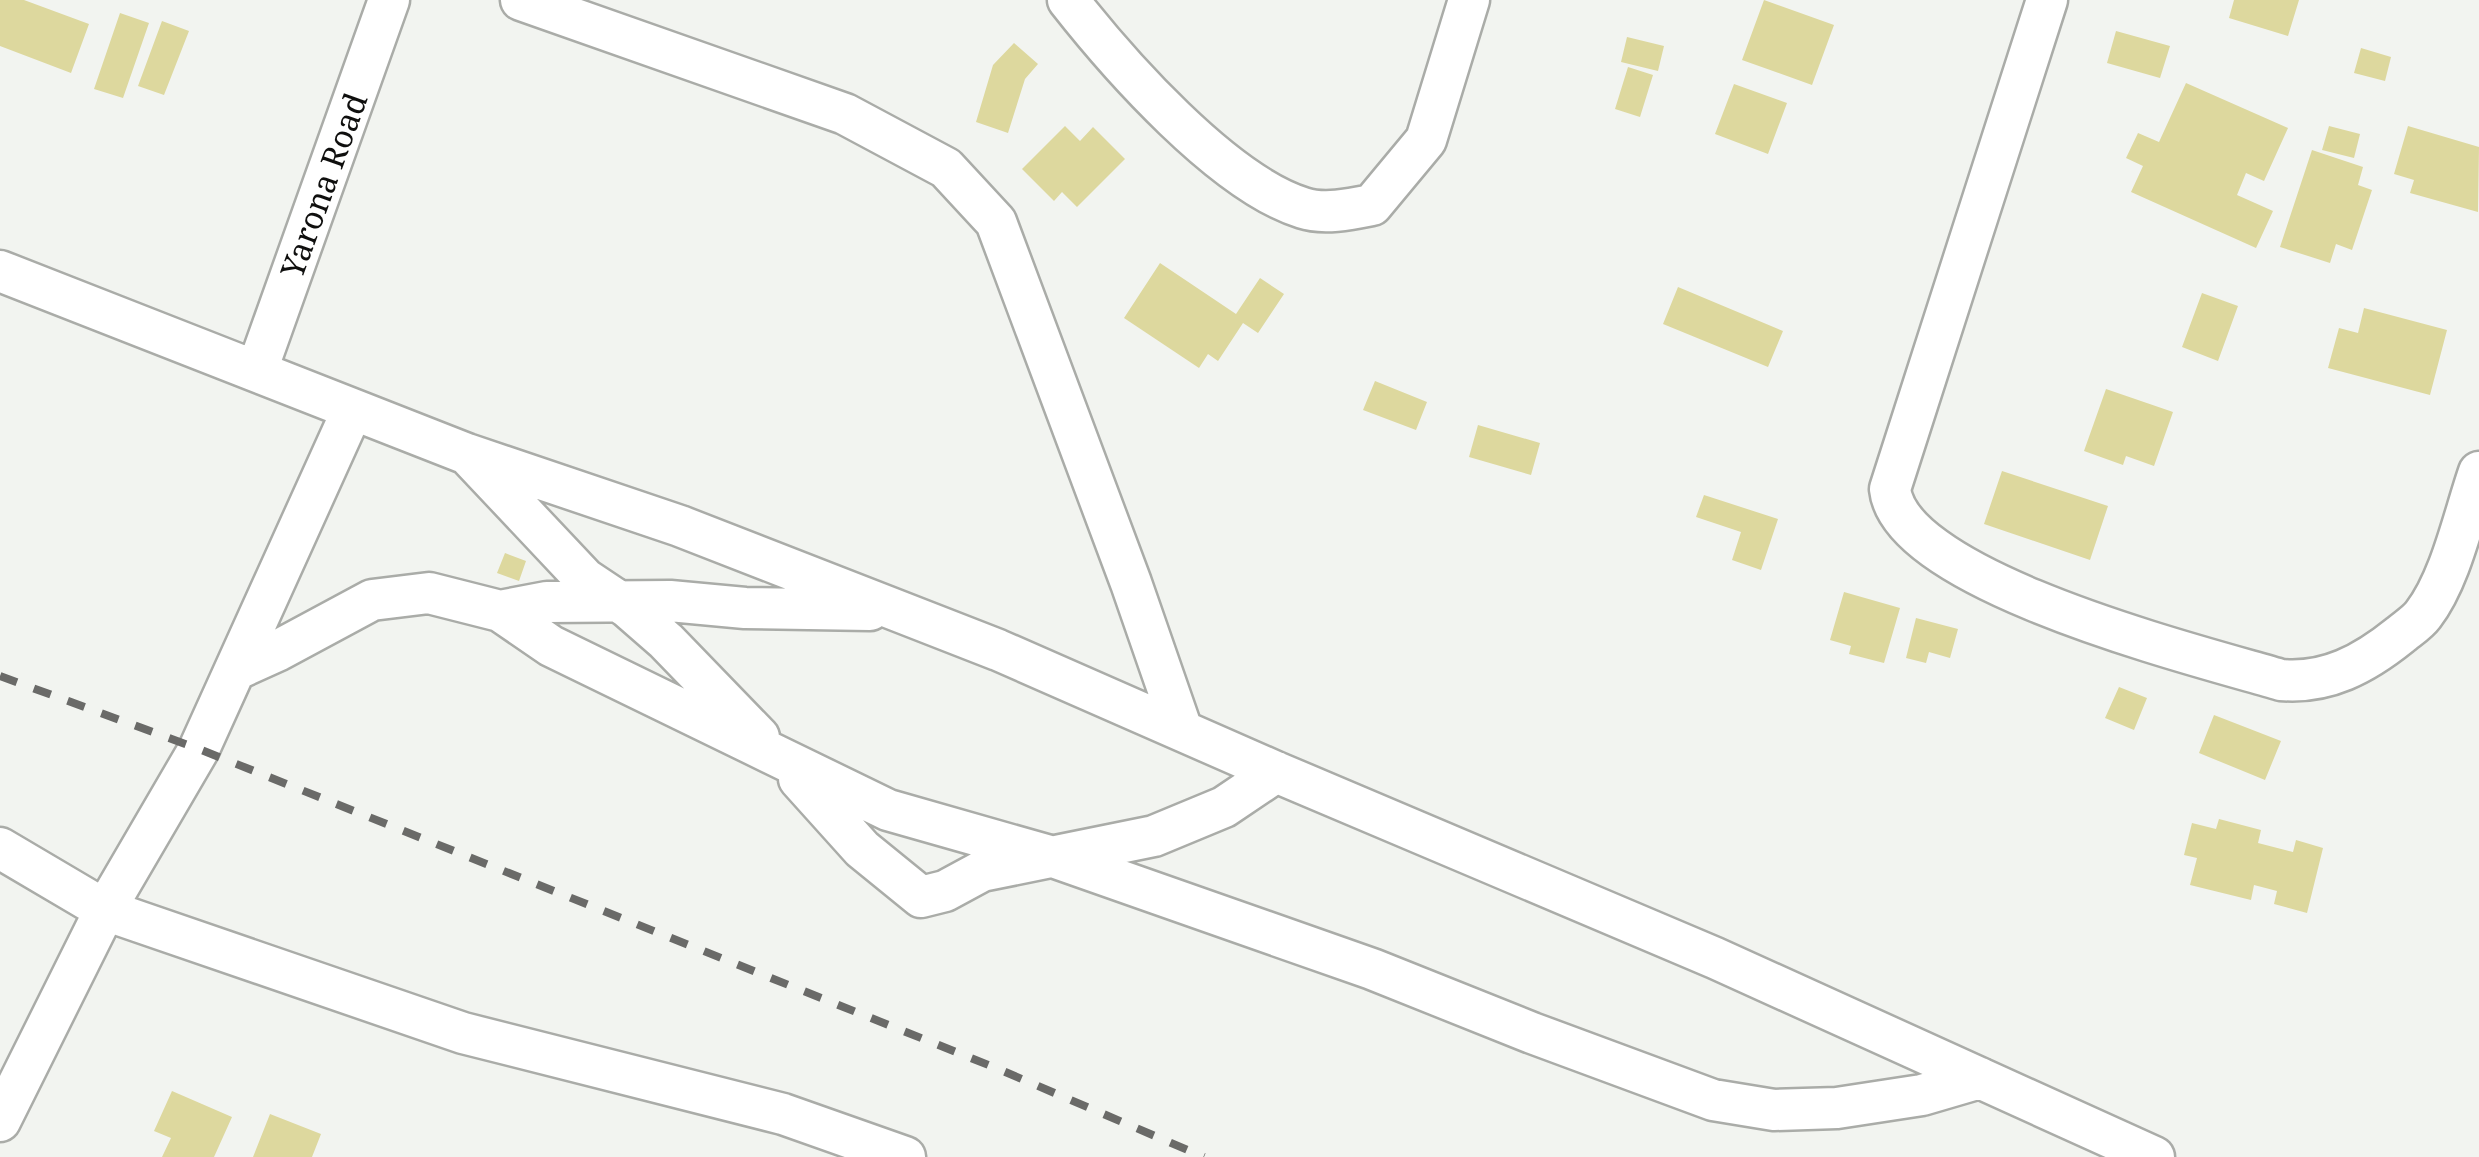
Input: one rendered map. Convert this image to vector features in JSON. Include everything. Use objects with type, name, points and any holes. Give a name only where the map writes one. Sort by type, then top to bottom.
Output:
[{"type":"street","name":"Yarona Road","points":[[257,370],[390,0]]},
{"type":"street","points":[[521,0],[844,114],[946,168],[996,222],[1182,730]]},
{"type":"street","points":[[1068,0],[1111,54],[1219,157],[1264,188],[1305,209],[1345,210],[1372,205],[1426,140],[1469,0]]},
{"type":"street","points":[[2047,0],[1890,489],[1892,505],[1915,534],[1969,570],[2066,615],[2280,680],[2304,682],[2346,671],[2381,650],[2422,617],[2440,586],[2479,472]]},
{"type":"street","points":[[0,271],[467,454],[680,526],[998,650],[1715,958],[2154,1157]]},
{"type":"street","points":[[0,1121],[105,910],[199,749],[352,410]]},
{"type":"street","points":[[467,454],[585,579],[620,602],[694,668],[819,798],[862,849],[920,897],[945,891],[982,871],[1154,836],[1224,807],[1276,772]]},
{"type":"street","points":[[235,670],[372,600],[429,592],[500,611],[551,646],[888,810],[1052,858],[1372,969],[1713,1100],[1774,1110],[1837,1108],[1922,1095],[1980,1078]]},
{"type":"street","points":[[500,611],[547,602],[670,601],[745,608],[899,611]]},
{"type":"street","points":[[2,850],[105,910],[463,1033],[783,1114],[904,1157]]},
{"type":"building","points":[[0,0],[24,0],[89,24],[71,73],[0,46]]},
{"type":"building","points":[[1764,0],[1834,25],[1812,85],[1742,60]]},
{"type":"building","points":[[2234,0],[2299,0],[2288,36],[2229,18]]},
{"type":"building","points":[[120,13],[149,23],[123,98],[94,89]]},
{"type":"building","points":[[162,21],[189,31],[164,95],[138,86]]},
{"type":"building","points":[[2116,31],[2170,46],[2160,78],[2107,63]]},
{"type":"building","points":[[1627,37],[1664,46],[1658,71],[1621,62]]},
{"type":"building","points":[[1014,43],[1038,64],[1025,79],[1008,133],[976,122],[993,65]]},
{"type":"building","points":[[2361,48],[2391,57],[2385,81],[2354,73]]},
{"type":"building","points":[[1628,67],[1653,75],[1640,117],[1615,109]]},
{"type":"building","points":[[2186,83],[2288,128],[2264,181],[2246,173],[2237,195],[2273,211],[2256,248],[2131,192],[2143,166],[2126,158],[2138,133],[2159,142]]},
{"type":"building","points":[[1734,84],[1787,103],[1768,154],[1715,134]]},
{"type":"building","points":[[1065,126],[1080,141],[1093,127],[1125,159],[1077,207],[1062,192],[1054,201],[1022,169]]},
{"type":"building","points":[[2329,126],[2360,134],[2354,158],[2322,150]]},
{"type":"building","points":[[2408,126],[2479,147],[2478,212],[2410,193],[2414,180],[2394,174]]},
{"type":"building","points":[[2312,150],[2363,167],[2358,185],[2372,190],[2352,250],[2336,244],[2330,263],[2280,247]]},
{"type":"building","points":[[1160,263],[1236,314],[1260,278],[1284,294],[1258,333],[1243,323],[1218,361],[1208,354],[1199,368],[1124,318]]},
{"type":"building","points":[[1678,287],[1783,331],[1768,367],[1663,324]]},
{"type":"building","points":[[2202,293],[2238,306],[2218,361],[2182,347]]},
{"type":"building","points":[[2364,308],[2447,330],[2430,395],[2328,368],[2339,328],[2358,333]]},
{"type":"building","points":[[1375,381],[1427,402],[1416,430],[1363,410]]},
{"type":"building","points":[[2106,389],[2173,412],[2154,466],[2126,456],[2123,465],[2084,451]]},
{"type":"building","points":[[1478,425],[1540,443],[1531,475],[1469,457]]},
{"type":"building","points":[[2002,471],[2108,506],[2090,560],[1984,524]]},
{"type":"building","points":[[1704,495],[1778,519],[1761,570],[1732,560],[1741,532],[1696,517]]},
{"type":"building","points":[[505,553],[526,561],[519,581],[497,573]]},
{"type":"building","points":[[1844,592],[1900,608],[1884,663],[1849,654],[1851,646],[1830,640]]},
{"type":"building","points":[[1916,618],[1958,629],[1950,658],[1929,652],[1926,663],[1906,658]]},
{"type":"building","points":[[2119,687],[2147,698],[2134,730],[2105,718]]},
{"type":"building","points":[[2214,715],[2281,741],[2265,780],[2199,753]]},
{"type":"building","points":[[2219,819],[2261,830],[2258,843],[2293,852],[2296,840],[2323,848],[2307,913],[2274,904],[2277,891],[2254,885],[2251,900],[2190,885],[2197,858],[2184,855],[2192,823],[2216,829]]},
{"type":"building","points":[[172,1091],[232,1117],[214,1157],[162,1157],[171,1138],[154,1131]]},
{"type":"building","points":[[270,1114],[321,1134],[312,1157],[253,1157]]},
{"type":"railway","points":[[0,676],[199,749],[996,1068],[1204,1157]]}]
